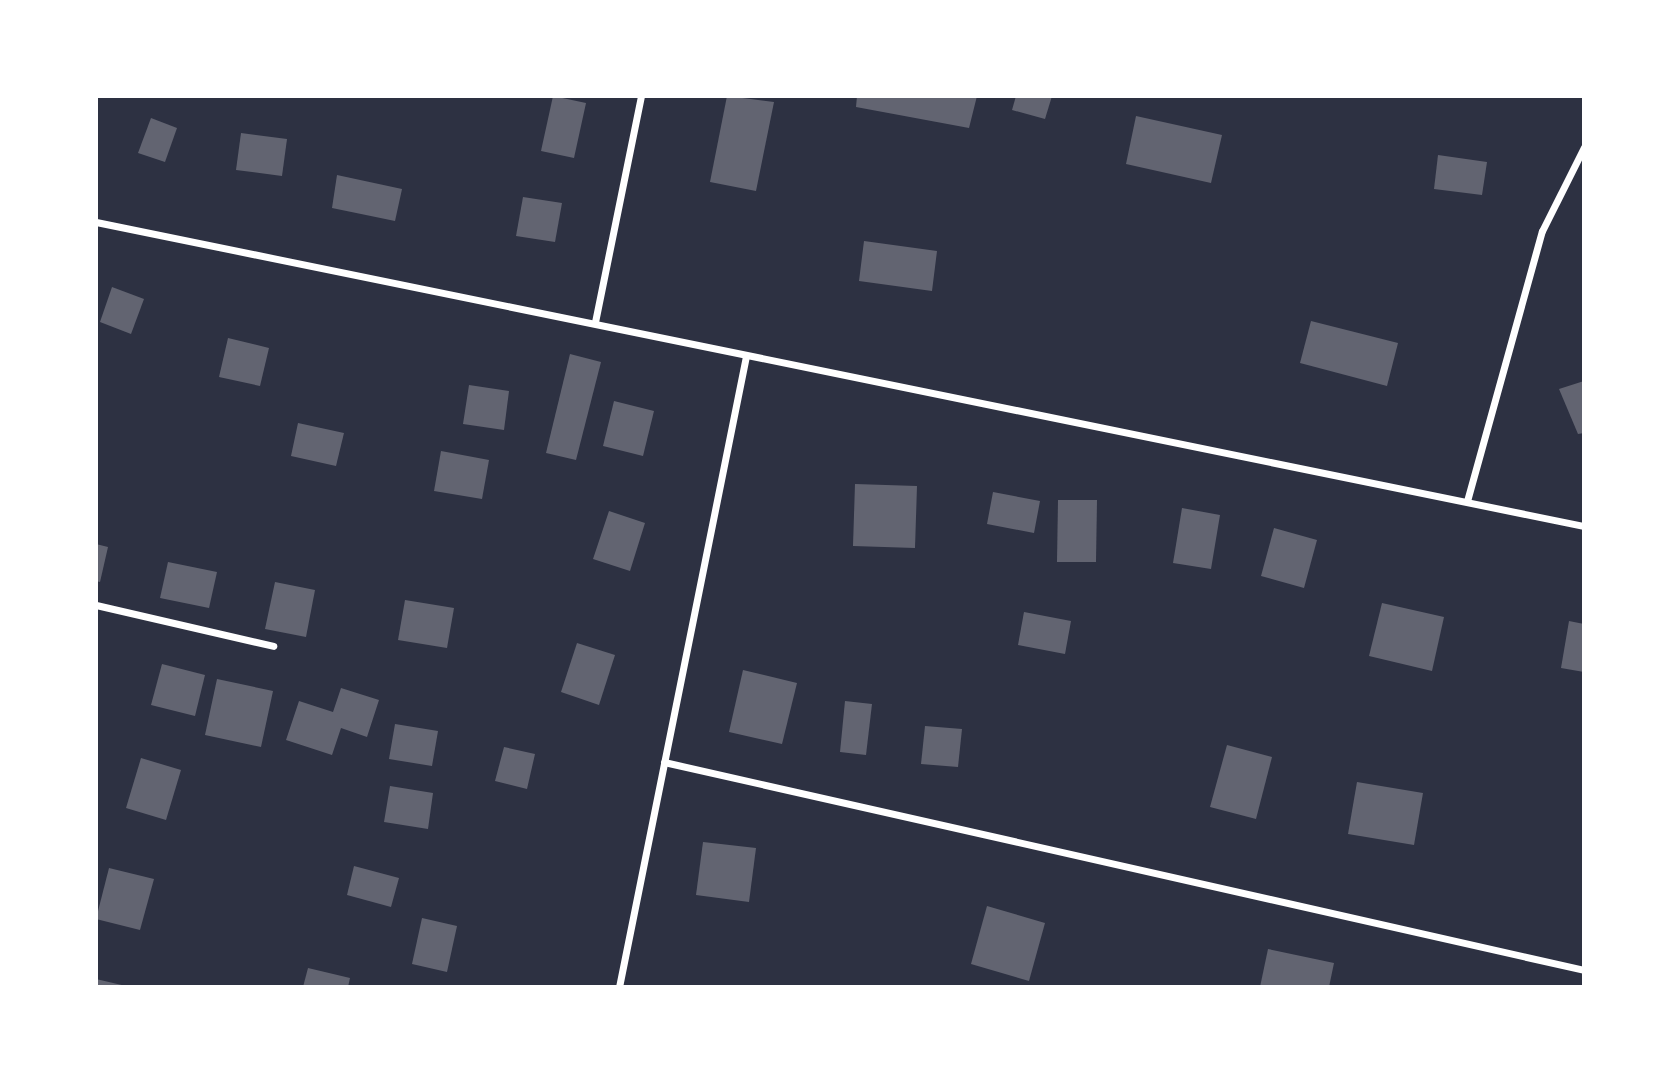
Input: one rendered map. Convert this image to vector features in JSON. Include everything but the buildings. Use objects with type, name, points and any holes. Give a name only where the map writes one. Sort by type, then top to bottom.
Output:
[{"type":"street","points":[[595,322],[641,96]]},
{"type":"street","points":[[1467,501],[1542,232],[1584,147]]},
{"type":"street","points":[[96,222],[1584,526]]},
{"type":"street","points":[[619,987],[746,356]]},
{"type":"street","points":[[96,605],[274,646]]},
{"type":"street","points":[[664,762],[1584,970]]}]
